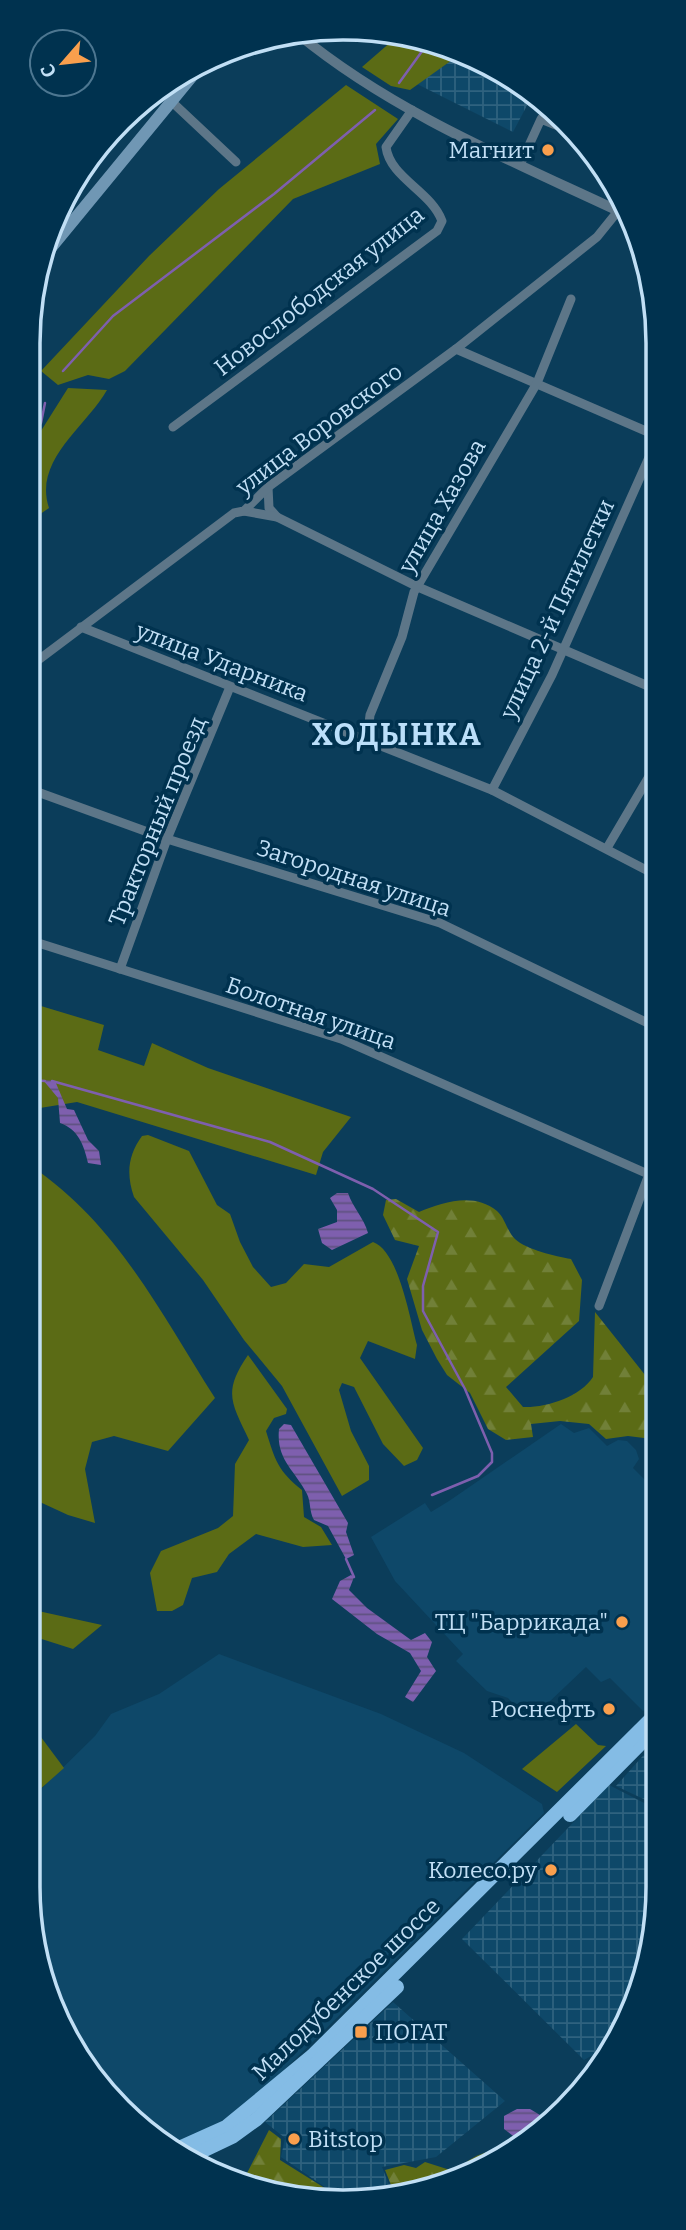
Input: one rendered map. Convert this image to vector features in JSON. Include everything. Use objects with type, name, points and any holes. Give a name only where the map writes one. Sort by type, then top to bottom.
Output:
[{"type":"highway","points":[[564,1814],[646,1725]]},
{"type":"highway","points":[[564,1814],[646,1738]]},
{"type":"highway","name":"Малодубенское шоссе","points":[[186,2145],[226,2127],[312,2056],[564,1814]]},
{"type":"highway","name":"Малодубенское шоссе","points":[[199,2153],[221,2143],[257,2119],[319,2064],[564,1814]]},
{"type":"main road","points":[[59,238],[184,86]]},
{"type":"street","points":[[309,42],[347,72],[412,110],[520,166],[615,210]]},
{"type":"street","points":[[171,101],[236,162]]},
{"type":"street","name":"Новослободская улица","points":[[173,427],[437,231],[442,221],[438,210],[388,161],[386,147],[391,136],[412,110]]},
{"type":"street","points":[[520,166],[541,119],[551,123]]},
{"type":"street","name":"улица Воровского","points":[[40,658],[234,513],[244,511],[268,487],[456,349],[597,237],[617,213]]},
{"type":"street","name":"улица Хазова","points":[[367,741],[369,715],[402,638],[418,587],[537,383],[571,299]]},
{"type":"street","points":[[456,349],[646,431]]},
{"type":"street","name":"улица 2-й Пятилетки","points":[[492,790],[562,648],[646,464]]},
{"type":"street","points":[[268,487],[270,508],[277,517]]},
{"type":"street","points":[[244,511],[277,517],[418,587],[646,685]]},
{"type":"street","name":"улица Ударника","points":[[80,627],[367,741],[401,751],[492,790],[646,870]]},
{"type":"street","name":"Тракторный проезд","points":[[120,969],[167,839],[230,687]]},
{"type":"street","points":[[607,848],[646,782]]},
{"type":"street","name":"Загородная улица","points":[[40,793],[167,839],[440,923],[646,1023]]},
{"type":"street","name":"Болотная улица","points":[[40,944],[341,1039],[646,1173]]},
{"type":"street","points":[[599,1306],[646,1179]]},
{"type":"shaded area","points":[[451,60],[477,71],[528,104],[513,132],[417,84]]},
{"type":"shaded area","points":[[43,1080],[55,1081],[67,1109],[74,1110],[88,1140],[99,1151],[101,1165],[88,1163],[79,1138],[71,1129],[60,1123],[58,1098]]},
{"type":"shaded area","points":[[337,1193],[348,1193],[368,1233],[332,1250],[322,1243],[318,1229],[337,1222],[337,1210],[330,1198]]},
{"type":"shaded area","points":[[284,1424],[291,1425],[348,1523],[346,1532],[354,1555],[346,1559],[328,1526],[314,1520],[307,1494],[283,1457],[279,1429]]},
{"type":"shaded area","points":[[561,1424],[574,1433],[589,1428],[607,1446],[618,1440],[627,1441],[636,1450],[639,1459],[633,1468],[646,1481],[646,1709],[643,1711],[610,1678],[601,1682],[586,1667],[529,1721],[508,1698],[487,1691],[456,1661],[463,1654],[395,1581],[371,1537],[425,1503],[431,1512]]},
{"type":"shaded area","points":[[351,1575],[354,1577],[349,1590],[367,1608],[411,1640],[425,1633],[432,1642],[427,1657],[436,1671],[413,1702],[405,1697],[421,1671],[410,1653],[377,1634],[332,1599],[340,1581]]},
{"type":"shaded area","points":[[219,1654],[381,1714],[464,1753],[542,1804],[544,1813],[274,2080],[235,2113],[202,2132],[179,2141],[143,2115],[115,2087],[91,2055],[71,2021],[56,1984],[46,1946],[40,1887],[40,1790],[95,1736],[111,1714],[159,1694]]},
{"type":"shaded area","points":[[646,1752],[646,1800],[616,1786]]},
{"type":"shaded area","points":[[609,1785],[646,1804],[646,1887],[640,1946],[623,2003],[596,2053],[584,2060],[462,1939]]},
{"type":"shaded area","points":[[393,2002],[505,2101],[436,2157],[382,2167],[389,2186],[363,2189],[331,2189],[281,2157],[285,2138],[265,2122]]},
{"type":"shaded area","points":[[517,2109],[530,2109],[540,2115],[514,2137],[504,2129],[504,2116]]},
{"type":"green space","points":[[389,44],[452,60],[410,90],[391,86],[362,67]]},
{"type":"green space","points":[[346,85],[398,119],[376,144],[380,164],[293,199],[125,371],[109,379],[88,375],[58,385],[41,371],[149,256],[219,189]]},
{"type":"green space","points":[[68,388],[107,390],[55,459],[48,475],[46,491],[49,508],[40,514],[40,432]]},
{"type":"green space","points":[[40,1006],[104,1025],[98,1050],[144,1066],[152,1043],[208,1068],[351,1117],[323,1152],[316,1175],[77,1102],[40,1108]]},
{"type":"green space","points":[[148,1135],[189,1151],[217,1205],[230,1214],[253,1267],[271,1287],[286,1283],[304,1264],[329,1267],[373,1242],[382,1248],[397,1272],[402,1288],[417,1345],[415,1359],[368,1341],[360,1358],[423,1448],[417,1460],[404,1466],[383,1444],[354,1387],[342,1383],[339,1390],[351,1431],[369,1466],[369,1480],[342,1496],[282,1386],[244,1340],[203,1280],[134,1197],[129,1173],[131,1158],[142,1136]]},
{"type":"green space","points":[[40,1173],[61,1189],[113,1242],[155,1302],[215,1398],[168,1451],[114,1436],[92,1442],[85,1469],[95,1523],[68,1515],[40,1502]]},
{"type":"green space","points":[[396,1199],[419,1212],[448,1202],[469,1200],[488,1205],[497,1211],[512,1236],[520,1243],[571,1259],[582,1280],[579,1321],[506,1387],[523,1407],[552,1403],[580,1390],[593,1377],[595,1312],[646,1376],[646,1438],[628,1436],[606,1439],[589,1424],[560,1421],[531,1424],[533,1437],[506,1440],[488,1429],[470,1393],[447,1375],[422,1330],[407,1279],[419,1246],[395,1240],[383,1215],[386,1200]]},
{"type":"green space","points":[[248,1355],[287,1409],[286,1414],[274,1418],[266,1431],[275,1457],[282,1471],[302,1490],[304,1517],[321,1527],[332,1545],[303,1547],[256,1534],[229,1554],[217,1572],[192,1578],[183,1605],[172,1611],[157,1611],[150,1573],[161,1551],[218,1528],[233,1516],[235,1464],[249,1440],[234,1407],[232,1389]]},
{"type":"green space","points":[[40,1611],[102,1625],[73,1649],[40,1638]]},
{"type":"green space","points":[[576,1724],[598,1745],[606,1746],[557,1792],[522,1769]]},
{"type":"green space","points":[[40,1736],[64,1768],[40,1789]]},
{"type":"green space","points":[[269,2130],[281,2139],[280,2160],[327,2189],[284,2184],[247,2174]]},
{"type":"green space","points":[[488,2152],[463,2165],[471,2159]]},
{"type":"green space","points":[[425,2162],[450,2170],[391,2186],[385,2170],[404,2165],[416,2168]]},
{"type":"waterway","points":[[399,83],[422,51]]},
{"type":"waterway","points":[[63,371],[113,316],[274,194],[375,110]]},
{"type":"waterway","points":[[40,424],[45,403]]},
{"type":"waterway","points":[[40,1081],[45,1081]]},
{"type":"waterway","points":[[52,1081],[270,1142],[373,1189],[438,1232],[423,1286],[423,1311],[465,1389],[492,1453],[492,1462],[478,1476],[432,1495]]},
{"type":"waterway","points":[[346,1559],[354,1577]]},
{"type":"place","name":"Магнит","points":[[548,150]]},
{"type":"place","name":"ТЦ \"Баррикада\"","points":[[622,1622]]},
{"type":"place","name":"Роснефть","points":[[609,1709]]},
{"type":"place","name":"Колесо.ру","points":[[551,1870]]},
{"type":"place","name":"ПОГАТ","points":[[361,2032]]},
{"type":"place","name":"Bitstop","points":[[294,2139]]},
{"type":"district","name":"ХОДЫНКА","points":[[397,735]]}]
